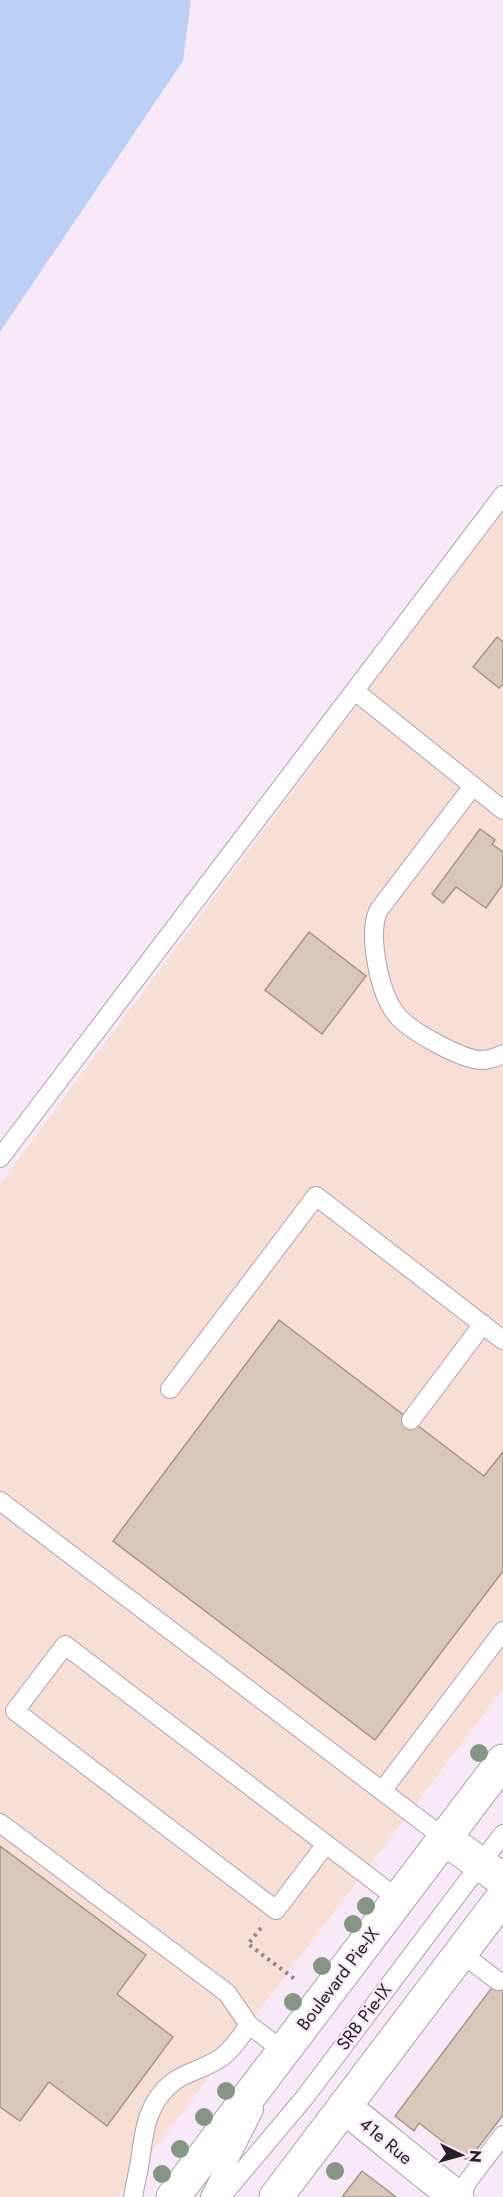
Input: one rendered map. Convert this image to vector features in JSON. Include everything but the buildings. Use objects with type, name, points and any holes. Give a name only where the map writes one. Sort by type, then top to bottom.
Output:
[{"type":"main road","name":"Boulevard Pie-IX","points":[[173,2197],[503,1761]]},
{"type":"main road","points":[[444,1838],[491,1872]]},
{"type":"main road","points":[[276,2197],[503,1897]]},
{"type":"main road","name":"41e Rue","points":[[344,2107],[400,2150],[417,2167],[458,2197]]},
{"type":"lane","points":[[0,1158],[503,495]]},
{"type":"lane","points":[[355,691],[502,808]]},
{"type":"lane","points":[[473,786],[378,910],[374,921],[373,937],[381,980],[396,1015],[448,1050],[465,1057],[482,1060],[503,1054]]},
{"type":"lane","points":[[170,1389],[316,1196],[503,1340]]},
{"type":"lane","points":[[411,1420],[483,1324]]},
{"type":"lane","points":[[0,1501],[444,1838]]},
{"type":"lane","points":[[382,1791],[503,1631]]},
{"type":"lane","points":[[326,1844],[276,1910],[15,1711],[64,1645],[326,1844],[398,1899]]},
{"type":"lane","points":[[0,1824],[226,1993],[249,2025],[284,2050],[210,2197]]},
{"type":"lane","name":"SRB Pie-IX","points":[[221,2197],[491,1872],[503,1834]]},
{"type":"lane","points":[[461,1953],[498,1981]]},
{"type":"lane","points":[[133,2197],[143,2135],[153,2106],[174,2082],[222,2058],[249,2025]]},
{"type":"lane","points":[[458,2197],[503,2134]]},
{"type":"path","points":[[248,1944],[296,1980]]},
{"type":"shaded area","points":[[503,509],[503,1689],[118,2197],[0,2197],[0,1184]]},
{"type":"water","points":[[0,0],[191,0],[183,61],[0,332]]}]
